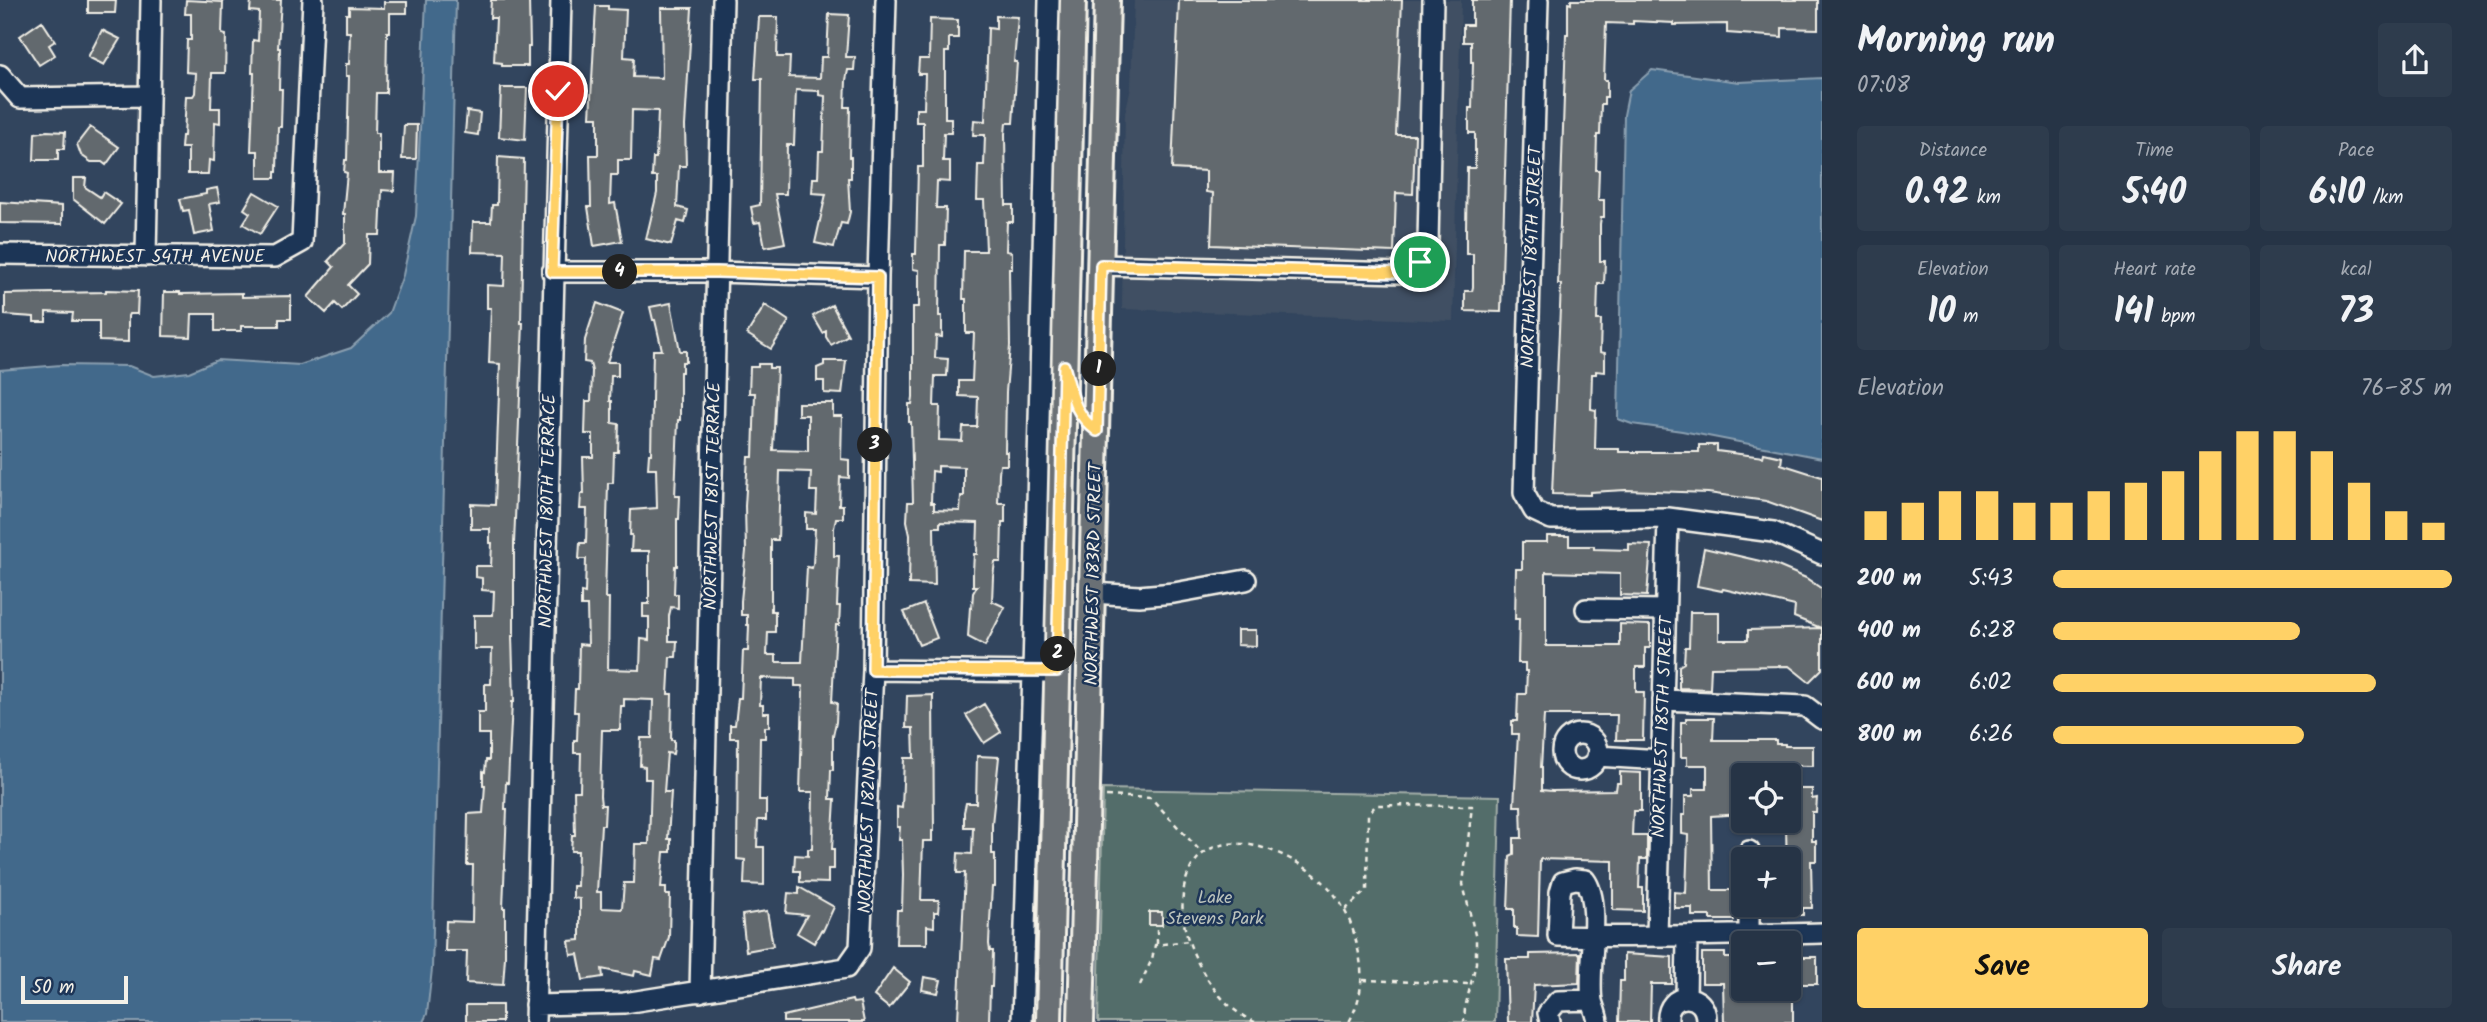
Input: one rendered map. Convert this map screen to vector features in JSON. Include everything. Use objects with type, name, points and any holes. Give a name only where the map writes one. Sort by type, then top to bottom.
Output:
[{"type":"main road","name":"NORTHWEST 183RD STREET","points":[[1049,1022],[1045,671],[1064,366],[1073,0]]},
{"type":"main road","name":"NORTHWEST 183RD STREET","points":[[1081,1022],[1107,0]]},
{"type":"main road","points":[[1064,366],[1077,412],[1085,423],[1097,431]]},
{"type":"street","points":[[146,256],[151,0]]},
{"type":"street","name":"NORTHWEST 54TH AVENUE","points":[[0,254],[275,257],[302,242],[313,0]]},
{"type":"street","name":"NORTHWEST 180TH TERRACE","points":[[535,1014],[561,0]]},
{"type":"street","name":"NORTHWEST 181ST TERRACE","points":[[700,992],[723,0]]},
{"type":"street","name":"NORTHWEST 182ND STREET","points":[[700,992],[846,968],[860,948],[873,670],[878,277],[886,0]]},
{"type":"street","points":[[1022,1022],[1045,671],[1049,0]]},
{"type":"street","points":[[1101,265],[1402,273],[1412,268],[1425,253],[1428,243],[1433,0]]},
{"type":"street","name":"NORTHWEST 184TH STREET","points":[[1538,0],[1524,493],[1534,511],[1551,519],[1668,518]]},
{"type":"street","points":[[0,75],[20,98],[149,96]]},
{"type":"street","points":[[552,272],[717,272],[878,277]]},
{"type":"street","points":[[1668,518],[1773,532],[1822,554]]},
{"type":"street","name":"NORTHWEST 185TH STREET","points":[[1657,936],[1668,518]]},
{"type":"street","points":[[1093,593],[1150,595],[1245,580]]},
{"type":"street","points":[[1586,609],[1665,610]]},
{"type":"street","points":[[873,670],[1045,671]]},
{"type":"street","points":[[1662,700],[1805,706],[1822,719]]},
{"type":"street","points":[[1597,756],[1661,760]]},
{"type":"street","points":[[1598,1022],[1592,1000],[1593,937],[1591,888],[1585,880],[1563,882],[1558,936],[1593,937],[1657,936],[1687,937],[1731,936]]},
{"type":"street","points":[[1801,934],[1822,933]]},
{"type":"street","points":[[1686,998],[1687,937]]},
{"type":"street","points":[[535,1014],[700,992]]},
{"type":"street","points":[[1668,1022],[1670,1006],[1686,998],[1699,1002],[1704,1007],[1706,1022]]},
{"type":"street","points":[[1550,1022],[1548,1013],[1558,1000],[1592,1000]]},
{"type":"path","points":[[1102,796],[1151,798],[1201,852]]},
{"type":"path","points":[[1345,910],[1367,890],[1368,814],[1376,805],[1472,806],[1464,884],[1476,939],[1476,963],[1464,1022]]},
{"type":"path","points":[[1255,1022],[1247,1021],[1217,993],[1188,941],[1182,893],[1189,869],[1201,852],[1223,845],[1249,845],[1293,859],[1330,889],[1345,910],[1360,957],[1362,980],[1359,1002],[1349,1022]]},
{"type":"path","points":[[1157,929],[1157,944]]},
{"type":"path","points":[[1140,985],[1152,959],[1153,948],[1157,944],[1188,941]]},
{"type":"path","points":[[1362,980],[1472,984]]},
{"type":"shaded area","points":[[1134,0],[1461,0],[1453,321],[1122,309],[1125,113],[1131,88]]},
{"type":"green space","name":"Lake Stevens Park","points":[[1103,789],[1500,796],[1495,1022],[1098,1022]]},
{"type":"water","points":[[426,0],[456,0],[432,969],[427,1014],[423,1022],[0,1022],[0,370],[61,365],[129,366],[154,376],[189,372],[217,360],[300,365],[351,348],[389,313],[403,275],[416,216]]},
{"type":"water","points":[[1652,70],[1739,82],[1822,78],[1822,458],[1632,424],[1618,419],[1624,115],[1629,90]]},
{"type":"building","points":[[88,0],[116,0],[115,13],[88,13]]},
{"type":"building","points":[[186,0],[223,2],[225,73],[212,73],[211,108],[220,108],[220,123],[215,122],[214,161],[209,160],[208,174],[188,174],[188,148],[181,148],[186,96],[193,96],[195,93],[196,73],[186,72],[187,40],[191,40],[191,14],[185,14]]},
{"type":"building","points":[[251,0],[281,0],[278,48],[279,89],[282,89],[281,127],[278,127],[275,178],[258,178],[258,151],[251,151],[253,40],[258,41],[259,12],[250,11]]},
{"type":"building","points":[[491,0],[529,0],[528,66],[502,66],[502,63],[494,62],[496,18],[490,18]]},
{"type":"building","points":[[1179,0],[1402,0],[1396,135],[1415,135],[1413,194],[1396,193],[1394,252],[1211,245],[1213,193],[1206,192],[1206,171],[1172,169]]},
{"type":"building","points":[[1472,0],[1510,0],[1501,312],[1465,311],[1465,291],[1472,291],[1473,287],[1473,254],[1466,254],[1466,228],[1467,168],[1475,168],[1475,133],[1469,133],[1469,108],[1472,108],[1471,42],[1463,42],[1463,25],[1472,25]]},
{"type":"building","points":[[1571,0],[1818,0],[1818,29],[1782,28],[1782,37],[1727,33],[1727,24],[1674,25],[1633,21],[1633,24],[1606,23],[1604,80],[1607,80],[1607,97],[1604,97],[1604,104],[1601,104],[1596,170],[1599,170],[1598,200],[1604,200],[1604,217],[1601,217],[1600,224],[1600,261],[1605,261],[1604,284],[1598,284],[1597,320],[1601,320],[1600,352],[1605,353],[1605,372],[1596,371],[1596,374],[1592,374],[1591,409],[1596,410],[1595,449],[1619,449],[1619,452],[1699,452],[1699,445],[1717,445],[1717,451],[1763,457],[1764,453],[1782,457],[1781,464],[1822,477],[1822,521],[1766,501],[1708,493],[1626,490],[1590,492],[1590,495],[1552,494],[1561,284],[1558,284],[1566,34],[1568,3],[1571,4]]},
{"type":"building","points":[[384,2],[407,2],[407,13],[390,13],[386,93],[376,93],[375,133],[379,133],[379,173],[395,173],[394,191],[382,190],[380,235],[369,235],[368,264],[348,285],[357,294],[342,310],[335,303],[326,313],[308,297],[334,267],[328,261],[345,243],[343,214],[347,173],[344,172],[347,160],[349,76],[346,76],[346,64],[349,64],[350,32],[346,32],[346,14],[349,14],[349,7],[384,8]]},
{"type":"building","points":[[596,6],[626,10],[624,57],[634,58],[633,77],[662,78],[661,8],[692,8],[685,126],[686,166],[679,166],[677,207],[688,210],[685,223],[678,221],[671,245],[646,239],[657,193],[657,177],[652,177],[653,158],[656,158],[658,111],[632,110],[631,160],[618,160],[618,175],[611,175],[610,204],[615,203],[622,241],[594,246],[588,207],[591,207],[590,155],[598,155],[598,117],[590,117]]},
{"type":"building","points":[[829,14],[849,15],[846,57],[855,57],[854,70],[848,70],[846,80],[845,107],[850,107],[851,157],[851,178],[848,178],[850,212],[847,224],[841,223],[834,247],[815,243],[826,194],[812,193],[813,178],[818,178],[819,151],[823,151],[825,96],[819,95],[819,91],[796,90],[794,145],[787,145],[786,194],[775,194],[785,243],[765,247],[760,222],[754,223],[751,207],[760,205],[762,79],[755,79],[759,17],[778,17],[777,57],[790,57],[789,77],[820,78],[821,57],[827,57]]},
{"type":"building","points":[[996,16],[1018,17],[1013,123],[1006,123],[1005,134],[1006,205],[1013,205],[1013,222],[1007,222],[1006,251],[1012,252],[1012,269],[1009,269],[1010,346],[1006,392],[1007,465],[1000,465],[998,503],[1005,503],[1005,522],[1002,522],[1001,562],[995,562],[992,601],[1005,607],[985,646],[968,637],[970,607],[972,608],[973,593],[977,586],[973,586],[973,571],[974,554],[977,554],[978,523],[940,522],[940,527],[934,527],[935,585],[909,584],[910,535],[907,521],[908,502],[913,502],[909,404],[912,404],[913,397],[913,307],[919,307],[919,270],[913,269],[913,254],[916,254],[918,167],[923,167],[923,122],[916,122],[916,109],[924,109],[925,74],[918,74],[919,59],[929,59],[930,19],[958,20],[958,38],[949,38],[949,52],[945,52],[945,118],[951,118],[951,133],[944,133],[943,161],[950,161],[950,182],[937,181],[936,208],[946,208],[945,245],[940,245],[939,316],[942,316],[942,337],[936,336],[935,358],[948,359],[947,376],[935,376],[934,406],[940,406],[939,440],[962,441],[963,427],[977,427],[978,397],[959,396],[959,381],[972,381],[974,333],[966,333],[966,299],[963,299],[964,251],[986,251],[984,200],[977,200],[978,165],[984,165],[985,135],[973,135],[974,120],[985,121],[988,28],[996,29]],"holes":[[[938,466],[964,467],[964,496],[961,496],[960,511],[934,510],[934,503],[931,503],[932,471],[938,472]]]},
{"type":"building","points":[[42,21],[55,41],[49,45],[55,55],[39,65],[20,36]]},
{"type":"building","points":[[102,30],[120,39],[104,65],[88,57]]},
{"type":"building","points":[[501,88],[527,88],[525,140],[499,137]]},
{"type":"building","points":[[467,111],[480,113],[478,135],[465,133]]},
{"type":"building","points":[[404,125],[417,125],[416,159],[402,159]]},
{"type":"building","points":[[90,127],[119,147],[106,165],[102,162],[91,162],[81,155],[77,144]]},
{"type":"building","points":[[65,132],[64,149],[58,149],[58,160],[34,160],[35,133]]},
{"type":"building","points":[[498,157],[524,159],[523,323],[512,636],[514,702],[508,783],[506,782],[503,985],[466,983],[467,951],[445,951],[446,921],[472,922],[473,865],[467,865],[468,814],[483,813],[483,771],[485,772],[486,760],[489,760],[489,734],[478,734],[478,712],[485,712],[485,684],[491,684],[492,649],[474,649],[474,615],[493,615],[494,591],[482,590],[482,578],[475,577],[475,566],[491,566],[492,543],[490,529],[471,529],[471,504],[495,505],[500,364],[489,363],[491,308],[487,308],[487,285],[504,286],[505,253],[472,252],[473,222],[491,222],[492,205],[497,205]]},
{"type":"building","points":[[73,178],[86,178],[85,187],[100,197],[103,192],[121,204],[105,224],[73,199]]},
{"type":"building","points":[[217,188],[220,202],[209,204],[214,231],[194,235],[189,210],[183,211],[180,199],[206,194],[206,190]]},
{"type":"building","points":[[254,192],[278,206],[260,234],[243,224],[250,213],[244,209]]},
{"type":"building","points":[[0,202],[62,206],[62,224],[0,223]]},
{"type":"building","points":[[138,291],[137,314],[128,316],[128,342],[99,341],[99,321],[72,321],[73,313],[46,312],[46,322],[34,322],[34,317],[5,315],[5,294]]},
{"type":"building","points":[[164,292],[242,293],[242,297],[291,296],[291,319],[279,319],[279,326],[241,326],[241,331],[215,331],[215,314],[192,314],[191,337],[163,336]]},
{"type":"building","points":[[597,303],[623,313],[607,362],[618,362],[618,376],[611,376],[610,401],[612,423],[619,424],[618,452],[614,452],[613,483],[608,483],[605,598],[609,598],[608,669],[640,670],[641,639],[649,640],[649,617],[643,617],[643,604],[649,604],[649,551],[631,551],[630,535],[631,510],[657,508],[656,468],[648,468],[651,454],[653,350],[662,350],[650,307],[671,303],[680,351],[686,351],[686,362],[682,362],[680,372],[675,496],[680,496],[674,594],[678,594],[678,608],[671,607],[669,616],[669,641],[677,641],[676,657],[670,657],[668,694],[672,694],[671,740],[674,740],[674,747],[673,754],[667,753],[664,792],[671,792],[668,839],[671,839],[671,852],[664,852],[661,888],[666,888],[666,895],[670,895],[669,937],[661,960],[655,959],[652,975],[635,971],[634,976],[602,969],[603,977],[583,980],[578,954],[571,955],[569,941],[580,940],[580,899],[573,898],[573,886],[577,886],[578,851],[571,851],[572,835],[575,835],[574,791],[580,791],[581,753],[574,753],[578,712],[574,712],[575,689],[578,689],[579,644],[588,645],[587,606],[581,606],[581,592],[585,593],[586,559],[579,559],[580,543],[586,543],[587,509],[580,509],[581,494],[584,494],[583,457],[593,457],[593,434],[585,434],[586,401],[591,401],[592,371],[590,363],[584,362],[585,340]],"holes":[[[624,699],[653,700],[652,738],[641,738],[640,766],[645,767],[645,779],[651,779],[649,844],[635,844],[634,883],[624,883],[622,909],[601,908],[601,892],[597,892],[601,825],[604,825],[605,805],[601,805],[600,796],[602,730],[620,730]]]},
{"type":"building","points":[[765,305],[789,321],[771,349],[747,334]]},
{"type":"building","points":[[832,305],[848,335],[831,345],[826,331],[823,333],[813,316]]},
{"type":"building","points":[[824,361],[846,361],[842,394],[824,393],[824,381],[817,381],[817,368],[824,365]]},
{"type":"building","points":[[758,364],[769,364],[769,368],[777,368],[773,450],[808,451],[808,415],[798,415],[798,403],[833,403],[833,416],[842,416],[841,459],[849,460],[849,478],[840,477],[839,505],[843,505],[843,518],[836,518],[834,528],[834,556],[839,556],[837,606],[840,606],[839,625],[836,625],[832,702],[837,703],[830,799],[835,799],[832,849],[834,869],[828,869],[828,883],[800,882],[800,871],[794,871],[795,855],[808,856],[808,849],[812,849],[813,792],[800,792],[803,692],[802,686],[795,686],[795,679],[761,678],[760,705],[763,705],[763,713],[769,713],[769,727],[765,727],[765,738],[760,738],[759,800],[766,800],[766,820],[758,820],[757,847],[764,847],[764,885],[744,884],[745,860],[737,859],[738,738],[730,738],[730,725],[735,725],[738,698],[741,698],[743,651],[748,651],[749,625],[747,615],[741,615],[741,601],[746,551],[748,457],[753,457],[755,393],[749,393],[750,367],[758,367]],"holes":[[[780,471],[811,472],[810,491],[817,491],[816,514],[806,513],[806,529],[815,529],[813,564],[812,568],[807,567],[802,662],[776,662],[776,655],[767,655],[768,632],[775,632],[775,611],[771,611],[771,540],[778,540]]]},
{"type":"building","points":[[1547,536],[1569,536],[1569,546],[1594,546],[1594,549],[1629,550],[1629,544],[1651,545],[1647,596],[1620,595],[1620,574],[1546,572],[1546,646],[1620,646],[1620,624],[1650,625],[1650,648],[1645,648],[1645,667],[1636,667],[1636,692],[1644,692],[1643,740],[1616,740],[1617,715],[1544,715],[1541,767],[1542,790],[1552,791],[1616,790],[1617,783],[1620,783],[1620,772],[1641,773],[1641,811],[1633,811],[1632,836],[1647,836],[1647,859],[1640,859],[1639,888],[1643,888],[1643,911],[1613,910],[1613,861],[1540,859],[1538,937],[1517,936],[1514,909],[1508,909],[1510,856],[1514,854],[1514,838],[1522,838],[1521,806],[1514,806],[1518,734],[1512,734],[1512,721],[1517,721],[1518,694],[1526,694],[1527,671],[1525,663],[1518,663],[1516,569],[1522,569],[1522,542],[1547,542]]},
{"type":"building","points":[[1704,548],[1773,564],[1806,578],[1822,589],[1822,669],[1809,682],[1789,666],[1711,667],[1710,689],[1679,688],[1679,666],[1684,663],[1685,647],[1689,647],[1690,612],[1719,612],[1719,640],[1748,640],[1748,630],[1821,628],[1794,617],[1795,606],[1723,589],[1722,591],[1697,586]]},
{"type":"building","points":[[924,604],[937,638],[919,645],[904,612]]},
{"type":"building","points":[[1237,630],[1256,630],[1256,646],[1237,645]]},
{"type":"building","points":[[933,695],[934,831],[932,841],[923,841],[921,900],[939,900],[938,912],[934,912],[934,927],[927,926],[927,944],[896,944],[897,910],[902,910],[903,875],[897,807],[902,808],[904,758],[914,758],[913,728],[906,728],[907,696]]},
{"type":"building","points":[[984,704],[1001,732],[984,743],[966,715]]},
{"type":"building","points":[[1686,718],[1714,718],[1713,740],[1776,740],[1776,744],[1785,746],[1813,746],[1813,766],[1801,766],[1801,763],[1731,763],[1731,815],[1711,816],[1712,890],[1731,890],[1731,917],[1734,917],[1734,920],[1711,920],[1711,916],[1692,916],[1692,908],[1674,908],[1674,892],[1686,893],[1688,835],[1682,834],[1685,796],[1693,796],[1693,789],[1707,789],[1707,765],[1687,765],[1687,757],[1681,757],[1681,722],[1686,722]]},
{"type":"building","points":[[977,756],[999,757],[992,824],[995,887],[992,887],[990,921],[989,944],[990,951],[993,951],[989,1022],[958,1020],[965,873],[957,873],[958,853],[972,854],[973,827],[964,827],[964,812],[966,803],[976,803]]},
{"type":"building","points":[[1801,789],[1812,789],[1812,799],[1817,798],[1816,812],[1812,812],[1812,841],[1816,841],[1816,861],[1811,861],[1812,908],[1803,908],[1803,915],[1801,847],[1786,847],[1786,833],[1801,833]]},
{"type":"building","points":[[799,887],[834,907],[814,943],[797,933],[807,915],[786,913],[788,893],[799,894]]},
{"type":"building","points":[[767,911],[773,946],[746,951],[742,915]]},
{"type":"building","points":[[1149,912],[1162,912],[1162,925],[1149,925]]},
{"type":"building","points":[[1580,953],[1579,983],[1534,985],[1532,1022],[1508,1022],[1506,959],[1530,959],[1530,954]]},
{"type":"building","points":[[1702,953],[1725,953],[1725,958],[1731,958],[1731,1001],[1793,1001],[1793,1022],[1724,1022],[1723,983],[1702,983]]},
{"type":"building","points":[[1624,954],[1672,957],[1672,984],[1651,984],[1650,1022],[1619,1022]]},
{"type":"building","points":[[1801,957],[1817,957],[1817,984],[1801,984]]},
{"type":"building","points":[[893,968],[910,982],[889,1008],[874,996]]},
{"type":"building","points":[[924,977],[941,980],[938,993],[922,990]]},
{"type":"building","points":[[852,1000],[853,1003],[860,1002],[864,1022],[783,1022],[783,1016]]},
{"type":"building","points":[[466,1005],[502,1005],[502,1022],[466,1022]]},
{"type":"route","points":[[558,91],[552,272],[717,272],[878,277],[873,670],[1057,671],[1064,366],[1077,412],[1085,423],[1097,431],[1101,265],[1402,273],[1420,262]]}]
